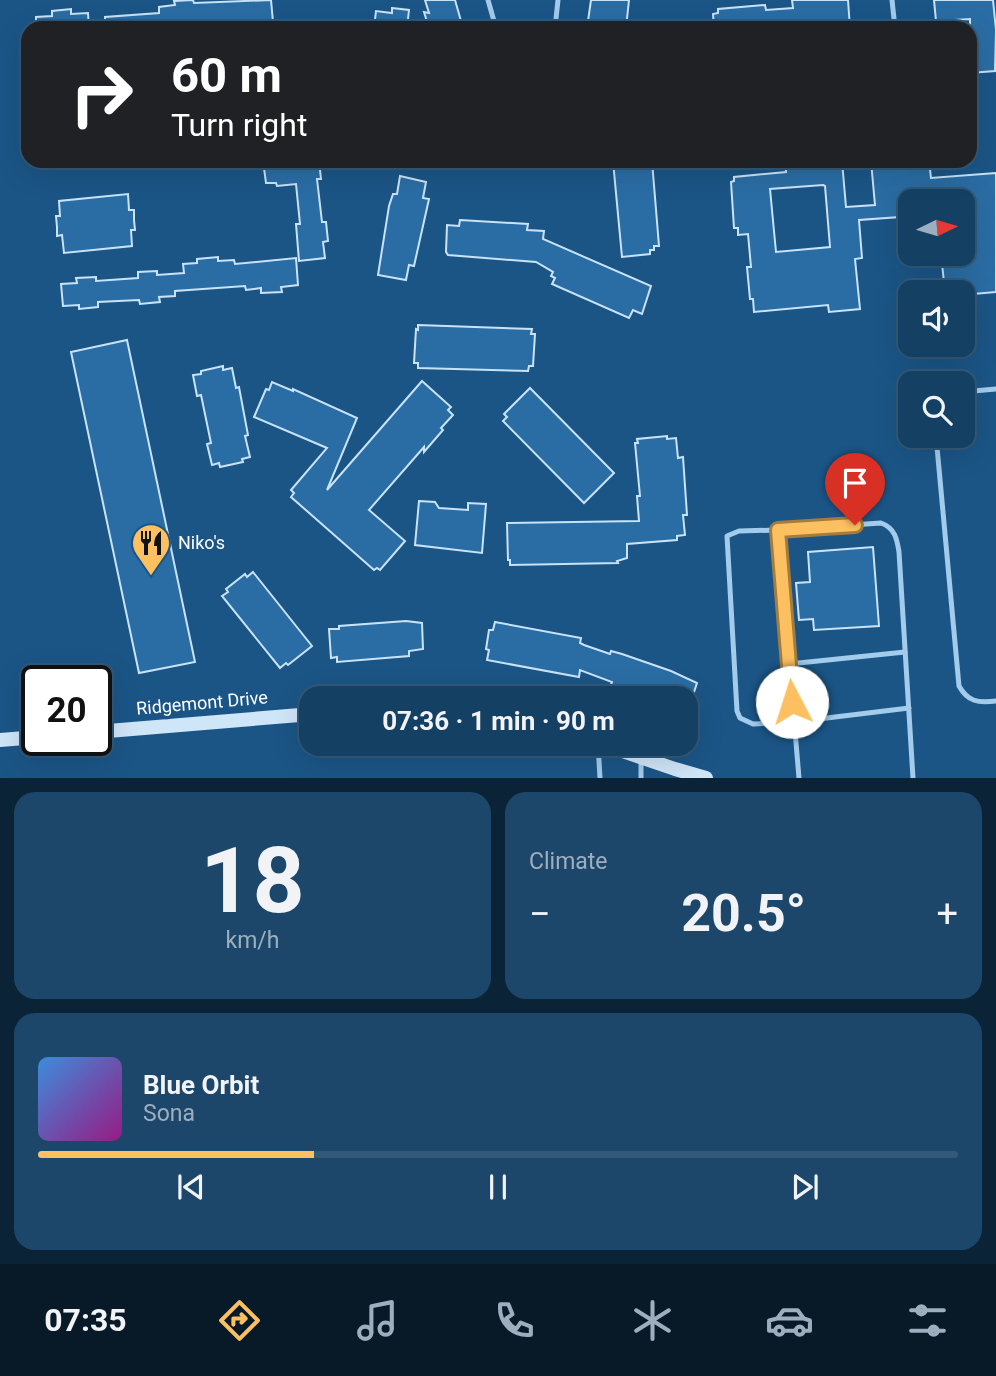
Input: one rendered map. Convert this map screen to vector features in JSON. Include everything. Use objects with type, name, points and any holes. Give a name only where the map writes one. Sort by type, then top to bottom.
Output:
[{"type":"street","name":"Ridgemont Drive","points":[[112,731],[299,714]]},
{"type":"street","points":[[0,740],[21,738]]},
{"type":"street","points":[[635,756],[674,774],[706,778]]},
{"type":"lane","points":[[488,0],[494,21]]},
{"type":"lane","points":[[556,21],[558,0]]},
{"type":"lane","points":[[892,0],[894,21]]},
{"type":"lane","points":[[975,391],[996,389]]},
{"type":"lane","points":[[937,448],[956,674],[964,695],[971,700],[978,703],[996,701]]},
{"type":"lane","points":[[909,708],[794,722],[752,724],[740,718],[737,711],[727,536],[739,531],[881,523],[889,526],[895,533],[899,552],[909,708],[913,778]]},
{"type":"lane","points":[[778,530],[799,778]]},
{"type":"lane","points":[[789,663],[905,652]]},
{"type":"lane","points":[[600,756],[600,778]]},
{"type":"lane","points":[[641,758],[641,778]]},
{"type":"building","points":[[193,0],[194,3],[271,0],[273,21],[105,21],[105,17],[159,13],[159,7],[175,5],[174,1]]},
{"type":"building","points":[[425,0],[455,0],[461,21],[427,21],[424,12],[429,13]]},
{"type":"building","points":[[591,0],[629,0],[627,21],[588,21]]},
{"type":"building","points":[[792,0],[848,0],[850,21],[714,21],[713,14],[718,13],[718,9],[765,5],[766,10],[793,8]]},
{"type":"building","points":[[934,0],[993,0],[996,30],[995,71],[977,72],[977,21],[936,21]]},
{"type":"building","points":[[392,8],[409,10],[408,21],[375,21],[376,11],[392,13]]},
{"type":"building","points":[[71,9],[71,14],[88,13],[89,21],[36,21],[36,17],[52,16],[52,11]]},
{"type":"building","points":[[264,168],[320,168],[321,179],[317,179],[322,222],[326,222],[328,241],[323,242],[325,258],[299,261],[296,224],[300,224],[296,184],[277,186],[276,183],[266,183]]},
{"type":"building","points":[[614,168],[653,168],[659,246],[654,246],[650,254],[622,257]]},
{"type":"building","points":[[786,168],[843,168],[846,207],[875,205],[872,168],[930,168],[931,178],[996,173],[996,292],[975,294],[975,280],[944,280],[942,266],[975,266],[975,189],[898,189],[898,217],[859,220],[862,258],[855,259],[860,309],[829,312],[828,305],[754,312],[747,267],[751,267],[748,234],[738,235],[738,228],[734,228],[731,182],[734,177],[786,172]],"holes":[[[825,186],[830,247],[776,252],[770,189]]]},
{"type":"building","points":[[400,176],[426,182],[423,198],[429,199],[414,266],[409,265],[406,280],[378,275],[389,206],[393,194],[397,194]]},
{"type":"building","points":[[128,194],[129,210],[134,210],[135,230],[131,230],[132,246],[64,253],[62,235],[57,236],[56,216],[60,216],[59,201]]},
{"type":"building","points":[[460,220],[528,224],[527,230],[544,231],[543,239],[651,286],[642,314],[633,310],[629,318],[552,284],[555,278],[551,276],[553,272],[536,262],[448,255],[447,225],[459,226]]},
{"type":"building","points":[[218,257],[218,261],[234,260],[235,264],[296,258],[298,285],[281,287],[282,292],[261,293],[261,288],[246,290],[245,286],[175,291],[175,296],[159,297],[160,302],[98,302],[98,307],[79,309],[79,305],[63,306],[61,284],[77,283],[76,278],[96,277],[96,281],[138,278],[138,272],[157,271],[157,275],[184,273],[183,264],[197,263],[197,259]]},
{"type":"building","points":[[418,325],[532,329],[531,334],[535,334],[533,366],[529,366],[528,371],[418,368],[418,363],[414,363]]},
{"type":"building","points":[[127,340],[195,662],[139,673],[71,352]]},
{"type":"building","points":[[223,366],[223,370],[232,368],[236,388],[239,387],[250,457],[242,459],[243,462],[220,467],[219,463],[212,465],[207,444],[211,443],[201,395],[197,396],[193,375]]},
{"type":"building","points":[[422,381],[451,407],[448,410],[453,415],[424,452],[424,447],[369,510],[405,541],[380,570],[374,570],[291,497],[294,493],[291,490],[327,448],[254,417],[266,389],[269,390],[272,382],[357,418],[327,490]]},
{"type":"building","points":[[530,388],[614,473],[584,503],[503,421],[507,417],[504,414]]},
{"type":"building","points":[[667,436],[667,439],[676,438],[678,458],[683,457],[687,515],[683,515],[685,535],[677,536],[677,540],[627,544],[627,558],[617,561],[618,563],[510,565],[507,523],[639,521],[637,496],[640,496],[635,443],[638,443],[637,439]]},
{"type":"building","points":[[419,501],[435,502],[439,508],[468,510],[468,503],[486,504],[482,553],[415,545]]},
{"type":"building","points":[[873,547],[879,626],[814,630],[813,619],[799,620],[796,583],[810,582],[808,552]]},
{"type":"building","points":[[253,572],[312,646],[280,668],[222,596],[228,592],[226,589],[245,574],[247,577]]},
{"type":"building","points":[[406,621],[422,623],[423,649],[409,651],[409,656],[337,662],[337,657],[331,658],[329,629]]},
{"type":"building","points":[[495,622],[581,638],[580,643],[584,645],[610,654],[611,651],[622,654],[697,683],[696,686],[610,686],[612,682],[580,670],[579,677],[487,660],[489,630],[493,630]]},
{"type":"place","name":"Niko's","points":[[151,577]]},
{"type":"route","points":[[792,702],[778,530],[855,525]]}]
